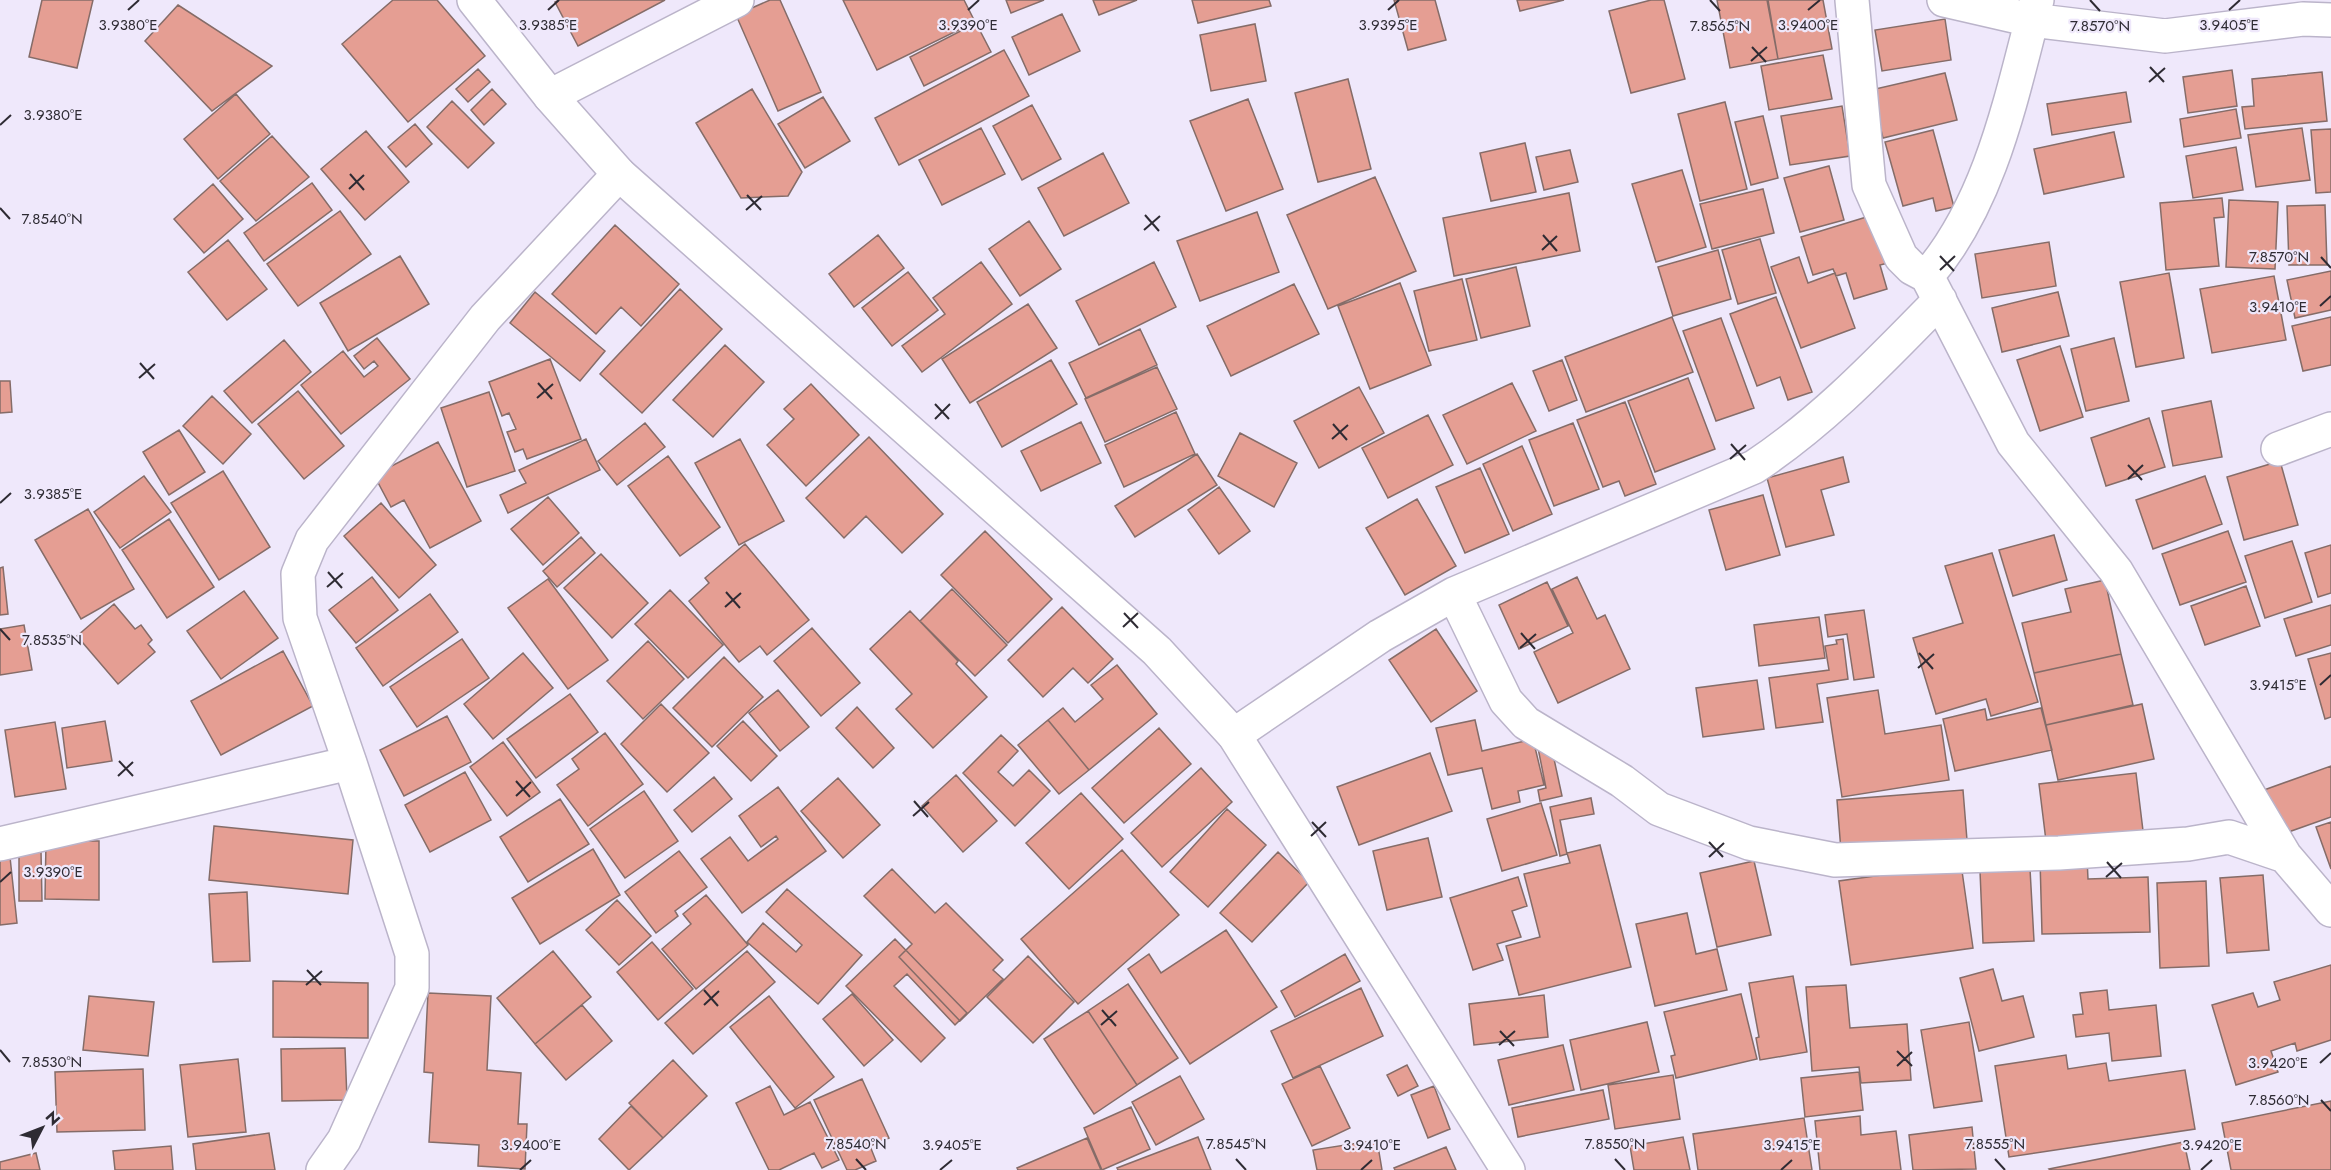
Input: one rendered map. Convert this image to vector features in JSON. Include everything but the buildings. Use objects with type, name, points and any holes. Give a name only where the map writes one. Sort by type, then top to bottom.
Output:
[{"type":"street","points":[[474,0],[550,96],[619,174],[1157,651],[1234,735],[1508,1170]]},
{"type":"street","points":[[550,96],[737,0]]},
{"type":"street","points":[[1852,0],[1869,185],[1901,257],[1934,288],[2013,443],[2116,572],[2285,856],[2331,910]]},
{"type":"street","points":[[1944,0],[2034,10],[2165,36],[2303,19],[2331,20]]},
{"type":"street","points":[[1234,735],[1380,636],[1454,594],[1754,467],[1791,443],[1841,401],[1934,288],[1942,258],[1958,234],[1990,168],[2034,10]]},
{"type":"street","points":[[323,1170],[344,1140],[412,988],[412,954],[300,618],[298,574],[312,540],[485,318],[619,174]]},
{"type":"street","points":[[2278,449],[2331,429]]},
{"type":"street","points":[[1454,594],[1506,701],[1526,723],[1622,782],[1659,809],[1749,843],[1835,860],[2059,853],[2188,844],[2229,837],[2285,856]]},
{"type":"street","points":[[0,844],[350,763]]}]
